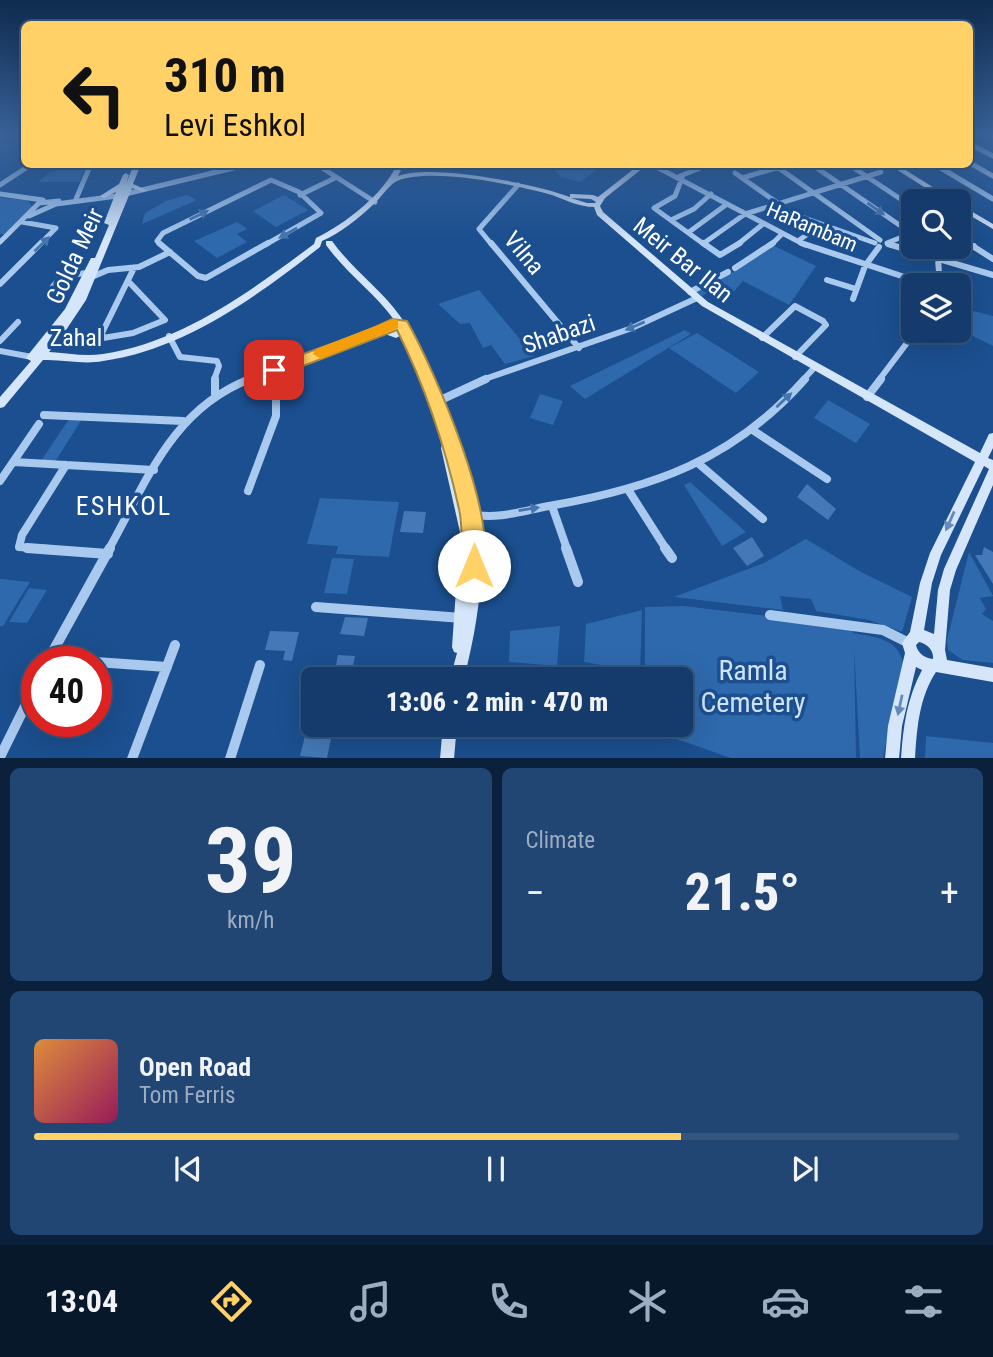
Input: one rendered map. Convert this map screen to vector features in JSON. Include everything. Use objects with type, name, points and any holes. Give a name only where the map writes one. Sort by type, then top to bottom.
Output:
[{"type":"street","points":[[0,185],[24,169]]},
{"type":"street","points":[[76,199],[88,169]]},
{"type":"street","name":"Golda Meir","points":[[38,357],[71,318],[91,275],[129,169]]},
{"type":"street","name":"Golda Meir","points":[[38,357],[98,266],[121,193],[135,169]]},
{"type":"street","points":[[1,193],[43,204],[143,190],[228,169]]},
{"type":"street","points":[[323,169],[374,201]]},
{"type":"street","name":"Zahal","points":[[38,357],[72,363],[104,361],[170,338],[246,302],[324,243],[374,201],[405,169]]},
{"type":"street","points":[[422,169],[518,185],[591,201],[634,169]]},
{"type":"street","points":[[425,169],[513,181],[591,201]]},
{"type":"street","name":"HaRambam","points":[[663,169],[782,234],[901,277]]},
{"type":"street","points":[[698,169],[681,177],[676,197],[654,208],[720,255],[745,240],[763,224]]},
{"type":"street","points":[[742,178],[766,169]]},
{"type":"street","points":[[780,169],[884,243]]},
{"type":"street","points":[[818,169],[901,226]]},
{"type":"street","points":[[855,169],[901,200]]},
{"type":"street","points":[[899,169],[931,189]]},
{"type":"street","points":[[943,169],[993,199]]},
{"type":"street","points":[[704,243],[745,214],[881,172]]},
{"type":"street","points":[[735,173],[779,204]]},
{"type":"street","points":[[300,195],[335,178]]},
{"type":"street","points":[[278,180],[300,195],[321,213],[211,277],[198,276],[157,241],[158,236],[268,181],[278,180]]},
{"type":"street","name":"Vilna","points":[[518,185],[478,229],[579,348]]},
{"type":"street","points":[[0,242],[43,204],[121,193]]},
{"type":"street","points":[[671,220],[694,209],[710,194]]},
{"type":"street","name":"Meir Bar Ilan","points":[[591,201],[693,297],[757,339],[795,357]]},
{"type":"street","points":[[689,232],[727,204]]},
{"type":"street","points":[[971,214],[993,227]]},
{"type":"street","points":[[796,215],[820,225],[901,248]]},
{"type":"street","points":[[0,284],[56,228],[22,222]]},
{"type":"street","points":[[798,241],[820,225]]},
{"type":"street","points":[[736,268],[770,246],[782,234]]},
{"type":"street","points":[[853,299],[865,266],[884,243],[901,237]]},
{"type":"street","points":[[324,243],[395,329],[435,402],[467,513],[467,619],[458,667]]},
{"type":"street","points":[[971,244],[993,258]]},
{"type":"street","points":[[51,289],[63,275],[91,275],[108,270],[134,268],[170,252]]},
{"type":"street","points":[[939,273],[938,259],[993,275]]},
{"type":"street","points":[[98,266],[108,270]]},
{"type":"street","points":[[128,281],[165,320],[133,333],[103,338],[102,334],[134,268]]},
{"type":"street","name":"Shabazi","points":[[435,402],[498,374],[579,348],[693,297],[728,272]]},
{"type":"street","points":[[827,280],[856,289]]},
{"type":"street","name":"Meir Bar Ilan","points":[[693,297],[814,368],[993,466]]},
{"type":"street","points":[[762,338],[795,306],[823,321],[825,325],[795,357]]},
{"type":"street","points":[[0,341],[18,321]]},
{"type":"street","points":[[56,646],[183,421],[215,394],[274,370],[395,329]]},
{"type":"street","points":[[170,338],[180,357],[217,361],[219,366],[213,385],[215,394]]},
{"type":"street","name":"Zahal","points":[[38,357],[95,359],[170,338]]},
{"type":"street","points":[[53,341],[53,351],[58,357]]},
{"type":"street","points":[[867,397],[907,343]]},
{"type":"street","points":[[0,351],[38,357]]},
{"type":"street","points":[[0,393],[38,357]]},
{"type":"street","points":[[0,404],[38,357]]},
{"type":"street","points":[[467,513],[487,516],[629,491],[699,464],[733,445],[814,368]]},
{"type":"street","points":[[247,491],[277,412],[280,393],[274,370]]},
{"type":"street","points":[[0,481],[41,420],[183,421]]},
{"type":"street","points":[[751,429],[827,479]]},
{"type":"street","points":[[892,758],[895,726],[926,583],[936,553],[993,437]]},
{"type":"street","points":[[14,462],[154,470]]},
{"type":"street","points":[[699,464],[763,519]]},
{"type":"street","points":[[66,465],[22,535],[19,547],[29,550],[108,554]]},
{"type":"street","points":[[908,758],[915,705],[923,679],[937,658],[944,590],[950,569],[993,473]]},
{"type":"street","points":[[629,491],[672,558]]},
{"type":"street","points":[[552,506],[578,582]]},
{"type":"street","points":[[316,607],[467,619]]},
{"type":"street","points":[[770,615],[883,630],[913,643],[931,640],[937,658]]},
{"type":"street","points":[[913,643],[919,661],[937,658],[967,672],[993,675]]},
{"type":"street","points":[[132,758],[175,645]]},
{"type":"street","points":[[112,663],[167,667]]},
{"type":"street","points":[[230,758],[260,665]]},
{"type":"street","points":[[0,757],[21,714]]},
{"type":"street","points":[[447,758],[449,737]]},
{"type":"green space","points":[[85,169],[79,182],[38,182],[50,172]]},
{"type":"green space","points":[[555,169],[598,169],[580,182],[561,177]]},
{"type":"green space","points":[[187,195],[197,200],[142,224],[145,213],[166,201]]},
{"type":"green space","points":[[284,195],[308,210],[276,227],[253,211]]},
{"type":"green space","points":[[0,198],[27,200],[33,207],[4,234],[0,234]]},
{"type":"green space","points":[[237,222],[247,229],[237,234],[247,242],[217,258],[194,241]]},
{"type":"green space","points":[[772,245],[816,266],[789,305],[743,281],[725,302],[708,292],[702,296],[695,292],[727,276]]},
{"type":"green space","points":[[479,290],[534,356],[505,364],[491,345],[483,348],[470,323],[460,324],[438,304]]},
{"type":"green space","points":[[971,310],[993,316],[993,346],[971,335]]},
{"type":"green space","points":[[685,330],[691,334],[585,399],[570,386]]},
{"type":"green space","points":[[697,333],[759,372],[736,393],[669,348]]},
{"type":"green space","points":[[540,394],[563,401],[553,425],[530,418]]},
{"type":"green space","points":[[828,400],[870,424],[856,443],[814,418]]},
{"type":"green space","points":[[69,419],[82,419],[55,462],[41,461]]},
{"type":"green space","points":[[691,482],[746,532],[722,546],[684,485]]},
{"type":"green space","points":[[320,498],[399,502],[389,557],[336,554],[338,546],[307,544]]},
{"type":"green space","points":[[806,539],[861,572],[912,597],[902,632],[869,620],[816,611],[811,599],[780,596],[783,610],[674,597],[764,563]]},
{"type":"green space","points":[[969,552],[993,596],[980,598],[986,609],[982,614],[993,621],[993,663],[963,660],[948,650],[947,640]]},
{"type":"green space","points":[[332,558],[354,559],[347,594],[324,593]]},
{"type":"green space","points":[[0,579],[30,582],[3,626],[0,626]]},
{"type":"green space","points":[[29,588],[47,590],[27,623],[9,622]]},
{"type":"green space","name":"Ramla Cemetery","points":[[684,606],[853,626],[853,633],[891,644],[903,663],[883,758],[860,758],[854,648],[856,758],[731,758],[671,737],[693,737],[693,667],[645,667],[645,607]]},
{"type":"green space","points":[[642,610],[640,667],[612,667],[584,662],[586,624]]},
{"type":"green space","points":[[560,626],[557,666],[509,662],[510,631]]},
{"type":"green space","points":[[926,736],[993,743],[993,758],[925,758]]},
{"type":"building","points":[[807,484],[836,509],[828,520],[797,497]]},
{"type":"building","points":[[404,511],[426,512],[423,533],[400,532]]},
{"type":"building","points":[[752,537],[764,556],[747,566],[733,548]]},
{"type":"building","points":[[984,547],[993,552],[993,584],[975,555],[982,555]]},
{"type":"building","points":[[345,617],[368,618],[364,636],[340,634]]},
{"type":"building","points":[[270,631],[299,632],[292,661],[283,660],[285,651],[265,650]]},
{"type":"building","points":[[338,655],[355,656],[353,667],[336,667]]},
{"type":"building","points":[[305,737],[331,737],[327,758],[300,756]]},
{"type":"slow traffic","points":[[321,354],[370,336],[393,324]]},
{"type":"district","name":"ESHKOL","points":[[124,506]]},
{"type":"route","points":[[274,370],[370,336],[392,324],[402,325],[430,380],[458,463],[474,530],[474,566]]}]
